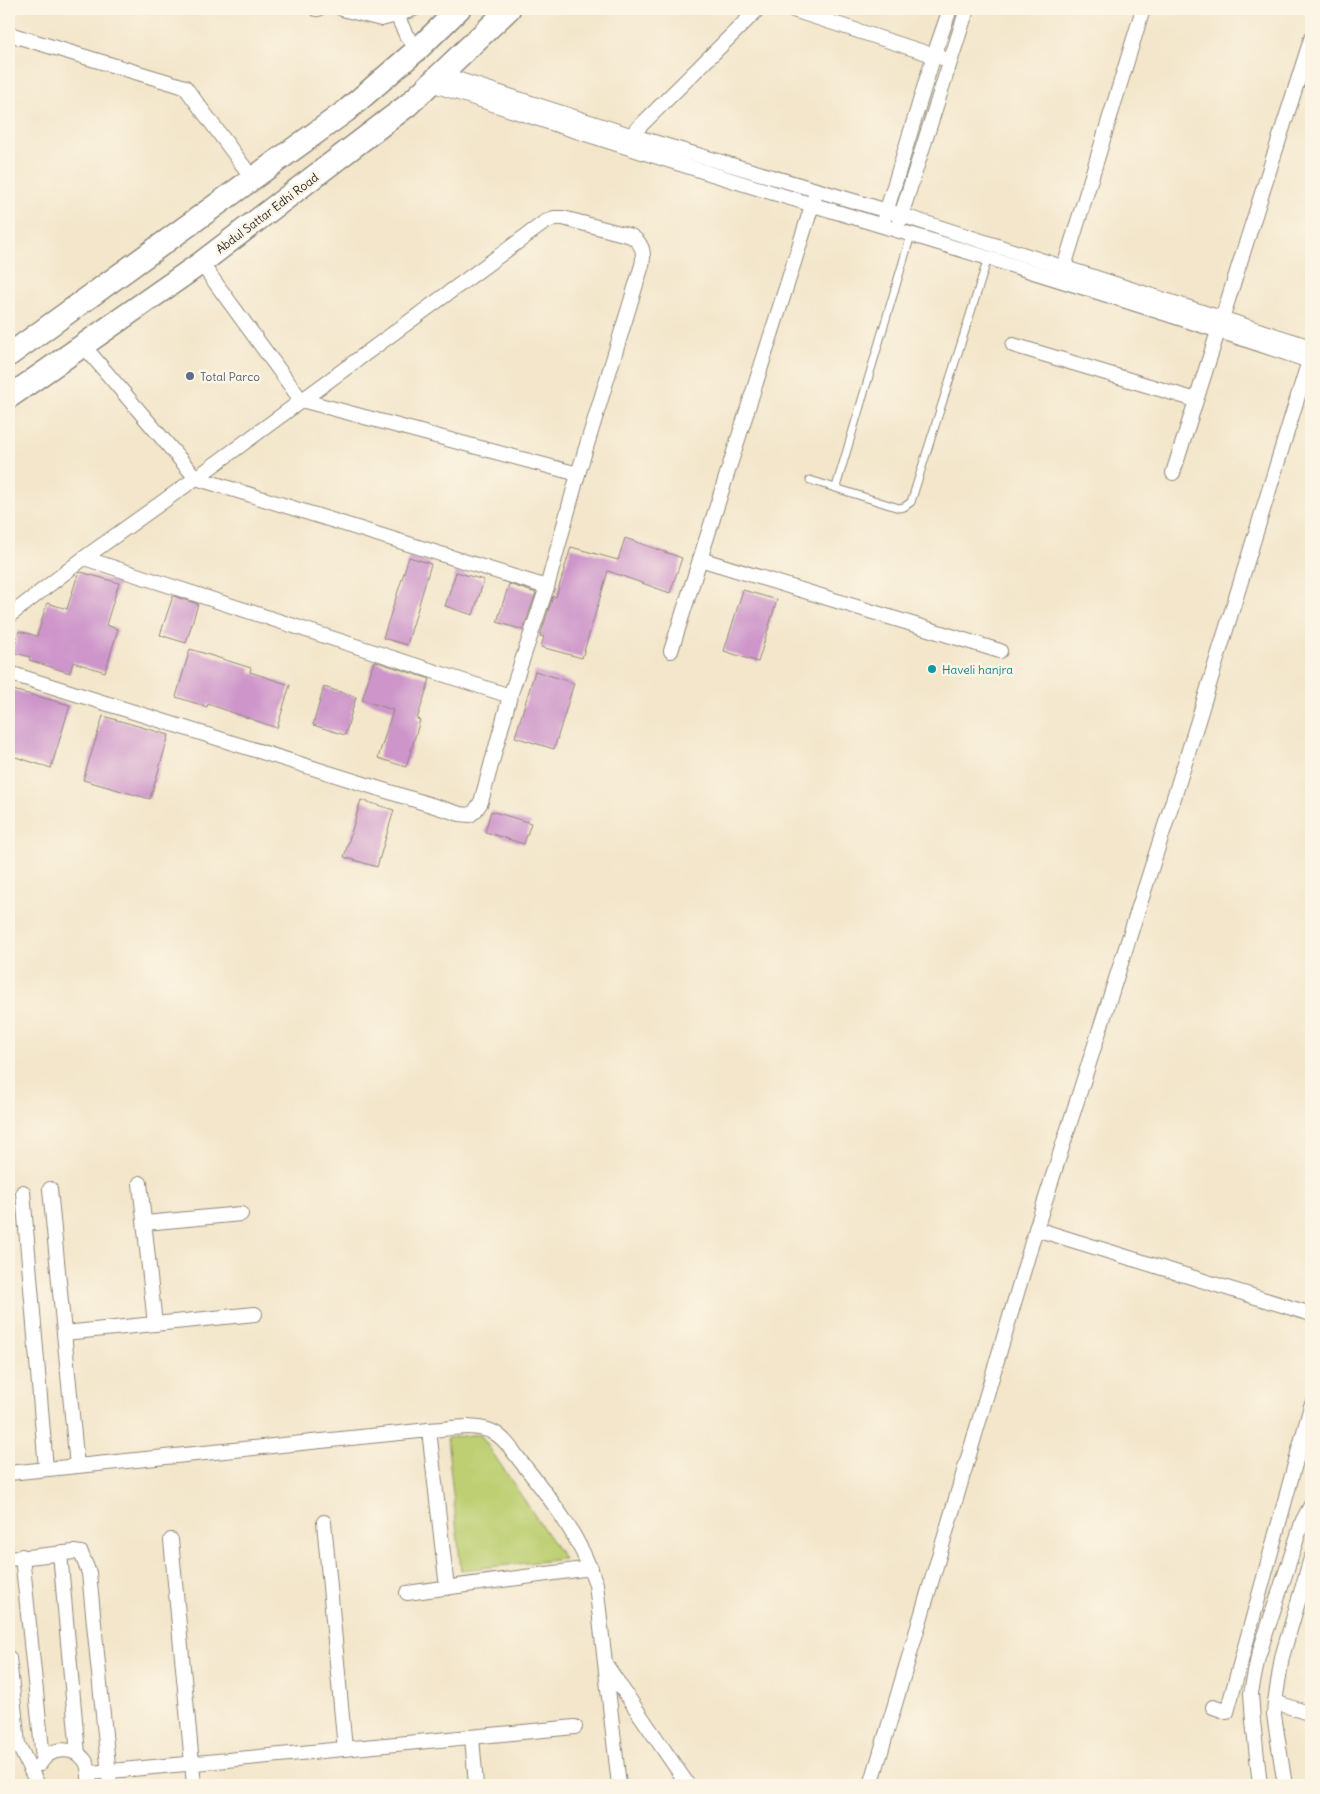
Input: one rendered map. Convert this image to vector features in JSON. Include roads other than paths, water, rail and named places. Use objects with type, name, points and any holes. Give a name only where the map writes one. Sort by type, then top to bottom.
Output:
[{"type":"main road","points":[[9,355],[346,111],[418,49],[459,9]]},
{"type":"main road","name":"Abdul Sattar Edhi Road","points":[[9,397],[201,263],[408,105],[509,9]]},
{"type":"street","points":[[342,9],[381,19],[397,16],[414,9]]},
{"type":"street","points":[[625,140],[758,9]]},
{"type":"street","points":[[790,9],[949,60]]},
{"type":"street","points":[[885,218],[934,55],[950,9]]},
{"type":"street","points":[[896,230],[949,60],[967,9]]},
{"type":"street","points":[[1064,267],[1143,9]]},
{"type":"street","points":[[397,16],[406,35],[418,49]]},
{"type":"street","points":[[9,34],[185,87],[253,179]]},
{"type":"street","points":[[1173,473],[1311,39]]},
{"type":"street","points":[[436,79],[625,140],[812,204],[885,218],[901,215],[1064,267],[1220,324],[1310,354],[1187,756],[1036,1229],[870,1785]]},
{"type":"street","points":[[625,140],[817,190],[885,218],[896,230],[911,235],[1220,324]]},
{"type":"street","points":[[671,651],[817,190]]},
{"type":"street","points":[[9,616],[84,558],[545,222],[554,218],[563,218],[631,236],[639,241],[644,256],[642,266],[578,474],[547,587],[510,696],[481,802],[470,815],[460,814],[9,673]]},
{"type":"street","points":[[201,263],[301,400],[578,474]]},
{"type":"street","points":[[84,345],[196,478],[547,587]]},
{"type":"street","points":[[1013,346],[1196,400]]},
{"type":"street","points":[[84,558],[510,696]]},
{"type":"street","points":[[700,560],[1000,651]]},
{"type":"street","points":[[140,1183],[155,1324]]},
{"type":"street","points":[[50,1189],[77,1466]]},
{"type":"street","points":[[23,1192],[46,1469]]},
{"type":"street","points":[[145,1223],[241,1214]]},
{"type":"street","points":[[1036,1229],[1311,1314]]},
{"type":"street","points":[[64,1332],[255,1314]]},
{"type":"street","points":[[1213,1707],[1227,1712],[1311,1406]]},
{"type":"street","points":[[9,1473],[429,1430],[480,1428],[495,1433],[509,1446],[555,1505],[591,1568],[596,1584],[619,1785]]},
{"type":"street","points":[[429,1430],[446,1588]]},
{"type":"street","points":[[1260,1785],[1251,1693],[1258,1658],[1303,1520],[1311,1504]]},
{"type":"street","points":[[324,1522],[345,1749]]},
{"type":"street","points":[[171,1540],[194,1785]]},
{"type":"street","points":[[43,1759],[16,1558],[60,1553],[82,1553],[89,1573],[109,1778]]},
{"type":"street","points":[[60,1553],[78,1754]]},
{"type":"street","points":[[1284,1785],[1274,1715],[1275,1702],[1282,1657],[1311,1558]]},
{"type":"street","points":[[407,1593],[591,1568]]},
{"type":"street","points":[[9,1658],[18,1744],[35,1784]]},
{"type":"street","points":[[604,1662],[688,1785]]},
{"type":"street","points":[[1275,1702],[1311,1714]]},
{"type":"street","points":[[35,1784],[37,1769],[43,1759],[53,1752],[66,1750],[78,1754],[86,1762],[89,1779],[109,1778],[192,1764],[575,1727]]},
{"type":"street","points":[[472,1737],[476,1785]]},
{"type":"lane","points":[[836,487],[911,235]]},
{"type":"lane","points":[[810,480],[899,508],[911,502],[988,258]]},
{"type":"place","name":"Total Parco","points":[[190,376]]},
{"type":"place","name":"Haveli hanjra","points":[[932,669]]}]
